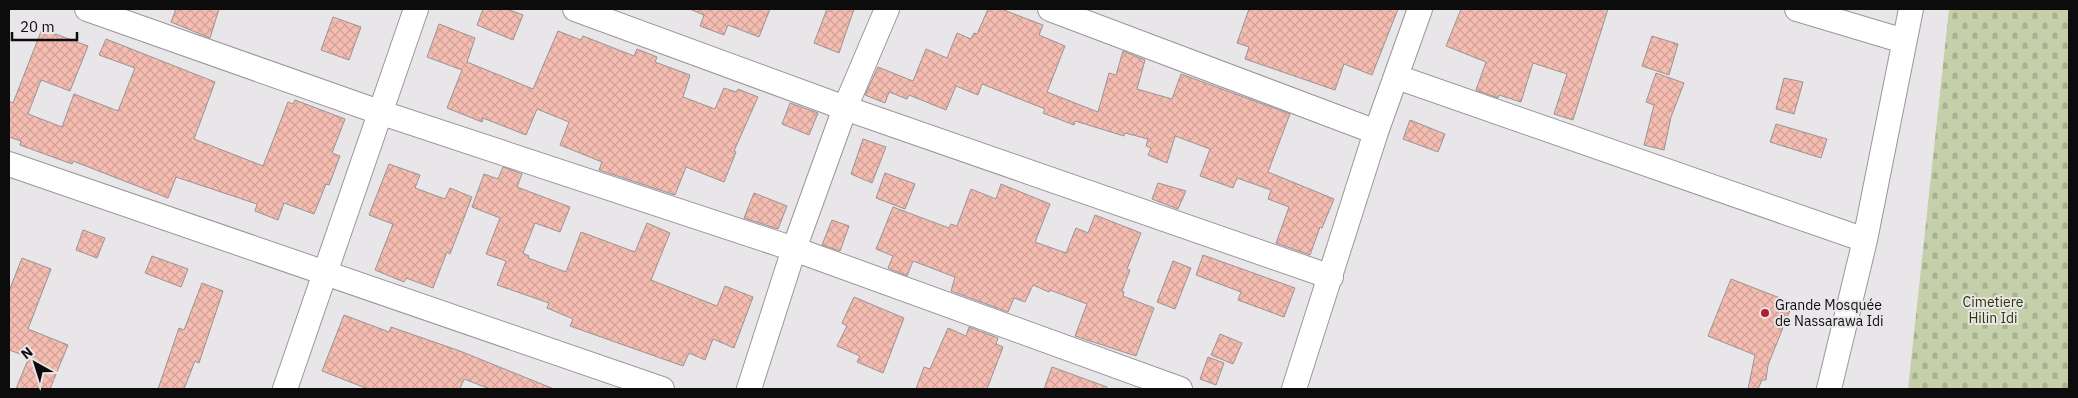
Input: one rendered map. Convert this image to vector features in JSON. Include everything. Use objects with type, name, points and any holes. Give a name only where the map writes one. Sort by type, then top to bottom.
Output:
[{"type":"street","points":[[87,9],[379,112],[794,249],[1180,389]]},
{"type":"street","points":[[285,389],[323,274],[416,9]]},
{"type":"street","points":[[575,9],[845,108],[1331,277]]},
{"type":"street","points":[[749,389],[794,249],[845,108],[887,9]]},
{"type":"street","points":[[1050,9],[1376,132]]},
{"type":"street","points":[[1294,389],[1376,132],[1420,9]]},
{"type":"street","points":[[1796,9],[1904,41]]},
{"type":"street","points":[[1829,389],[1865,240],[1911,9]]},
{"type":"street","points":[[1397,77],[1865,240]]},
{"type":"street","points":[[9,164],[323,274],[662,389]]},
{"type":"green space","name":"Cimetiere Hilin Idi","points":[[1949,9],[2069,9],[2069,389],[1908,389]]},
{"type":"building","points":[[176,9],[219,9],[210,38],[171,22]]},
{"type":"building","points":[[483,9],[507,9],[523,15],[513,40],[477,25]]},
{"type":"building","points":[[690,9],[770,9],[759,37],[728,25],[724,35],[700,26],[704,15]]},
{"type":"building","points":[[827,9],[854,9],[839,53],[814,43]]},
{"type":"building","points":[[988,9],[1001,9],[1043,25],[1039,35],[1065,46],[1047,92],[1098,112],[1109,73],[1116,75],[1123,51],[1145,60],[1137,89],[1172,99],[1181,74],[1290,114],[1268,172],[1334,199],[1322,228],[1320,227],[1310,255],[1276,243],[1289,207],[1268,199],[1271,190],[1237,178],[1233,188],[1200,176],[1210,149],[1175,136],[1167,163],[1148,155],[1151,148],[1146,146],[1148,139],[1125,133],[1124,136],[1075,121],[1074,125],[1043,113],[1045,109],[982,84],[978,95],[956,86],[946,110],[909,95],[907,99],[889,92],[885,103],[865,95],[878,67],[913,81],[926,49],[947,58],[957,33],[971,39],[974,33],[977,34]]},
{"type":"building","points":[[1249,9],[1398,9],[1372,75],[1344,64],[1335,90],[1245,59],[1249,47],[1237,43]]},
{"type":"building","points":[[1461,9],[1608,9],[1573,120],[1554,114],[1567,74],[1533,63],[1521,102],[1499,95],[1498,98],[1476,90],[1486,62],[1446,46]]},
{"type":"building","points":[[333,17],[361,27],[349,60],[321,50]]},
{"type":"building","points":[[439,24],[475,38],[467,62],[533,89],[558,31],[581,40],[583,36],[634,56],[637,49],[657,57],[655,62],[690,75],[683,97],[715,109],[724,88],[736,92],[738,89],[758,97],[734,151],[736,152],[724,182],[686,167],[675,195],[599,170],[602,162],[560,145],[569,122],[537,109],[526,135],[483,118],[482,122],[447,108],[462,70],[427,57]]},
{"type":"building","points":[[42,29],[88,46],[70,91],[41,80],[28,114],[62,127],[74,94],[118,111],[135,68],[99,55],[106,39],[215,82],[194,139],[263,166],[288,102],[293,104],[295,100],[345,119],[332,153],[340,156],[329,185],[326,184],[314,214],[284,203],[278,220],[255,211],[257,204],[176,177],[168,198],[73,161],[72,164],[20,145],[21,141],[9,137],[9,101],[13,103]]},
{"type":"building","points":[[1652,36],[1678,44],[1669,75],[1642,66]]},
{"type":"building","points":[[1656,73],[1684,83],[1671,117],[1664,150],[1644,145],[1654,105],[1646,102]]},
{"type":"building","points":[[1784,78],[1803,82],[1794,114],[1776,109]]},
{"type":"building","points":[[790,103],[818,113],[809,135],[782,124]]},
{"type":"building","points":[[1410,120],[1445,134],[1438,152],[1403,139]]},
{"type":"building","points":[[1776,124],[1827,139],[1821,158],[1770,142]]},
{"type":"building","points":[[863,139],[886,147],[872,183],[851,174]]},
{"type":"building","points":[[389,164],[420,175],[415,188],[445,199],[450,188],[472,197],[450,254],[447,252],[433,288],[406,278],[404,282],[375,270],[393,224],[369,215]]},
{"type":"building","points":[[503,167],[522,174],[517,187],[570,207],[560,232],[535,223],[523,253],[529,256],[528,258],[566,272],[581,232],[635,252],[647,223],[670,233],[651,280],[717,306],[725,286],[753,297],[734,348],[713,339],[705,360],[689,353],[683,366],[570,326],[573,319],[547,308],[549,303],[497,285],[506,261],[486,254],[500,218],[472,207],[484,174],[498,179]]},
{"type":"building","points":[[885,173],[915,184],[905,209],[876,198]]},
{"type":"building","points":[[1158,183],[1186,191],[1178,209],[1152,199]]},
{"type":"building","points":[[1001,184],[1050,204],[1035,242],[1066,253],[1076,228],[1088,233],[1095,215],[1141,233],[1127,269],[1130,270],[1122,291],[1124,292],[1123,296],[1154,308],[1136,356],[1075,336],[1087,304],[1033,285],[1025,302],[1014,298],[1008,312],[951,291],[955,277],[913,261],[907,276],[888,268],[893,256],[876,249],[893,207],[949,228],[951,224],[957,226],[971,189],[996,199]]},
{"type":"building","points":[[754,193],[787,206],[778,229],[744,218]]},
{"type":"building","points":[[832,220],[849,226],[840,251],[822,245]]},
{"type":"building","points":[[83,230],[105,238],[97,258],[76,250]]},
{"type":"building","points":[[1203,255],[1295,288],[1284,317],[1238,300],[1241,292],[1196,275]]},
{"type":"building","points":[[152,256],[188,269],[181,287],[145,273]]},
{"type":"building","points":[[22,258],[51,269],[28,329],[68,345],[50,389],[16,389],[29,357],[9,350],[9,291]]},
{"type":"building","points":[[1173,261],[1191,268],[1175,309],[1157,302]]},
{"type":"building","points":[[1731,279],[1793,303],[1768,365],[1766,380],[1762,380],[1758,389],[1748,389],[1755,355],[1708,336]]},
{"type":"building","points":[[202,283],[223,291],[199,363],[195,361],[184,389],[158,389],[179,328],[184,330]]},
{"type":"building","points":[[854,297],[904,318],[883,373],[857,362],[860,356],[837,346],[847,326],[842,323]]},
{"type":"building","points":[[344,315],[389,332],[391,327],[460,351],[554,389],[490,389],[464,379],[460,389],[368,389],[322,371]]},
{"type":"building","points":[[969,327],[998,338],[996,344],[1003,347],[987,389],[916,389],[924,367],[930,369],[948,328],[966,336]]},
{"type":"building","points":[[1220,334],[1242,343],[1233,364],[1211,355]]},
{"type":"building","points":[[1208,357],[1224,363],[1216,385],[1200,379]]},
{"type":"building","points":[[1052,367],[1107,387],[1107,389],[1044,389]]},
{"type":"place","name":"Grande Mosquée de Nassarawa Idi","points":[[1765,313]]}]
